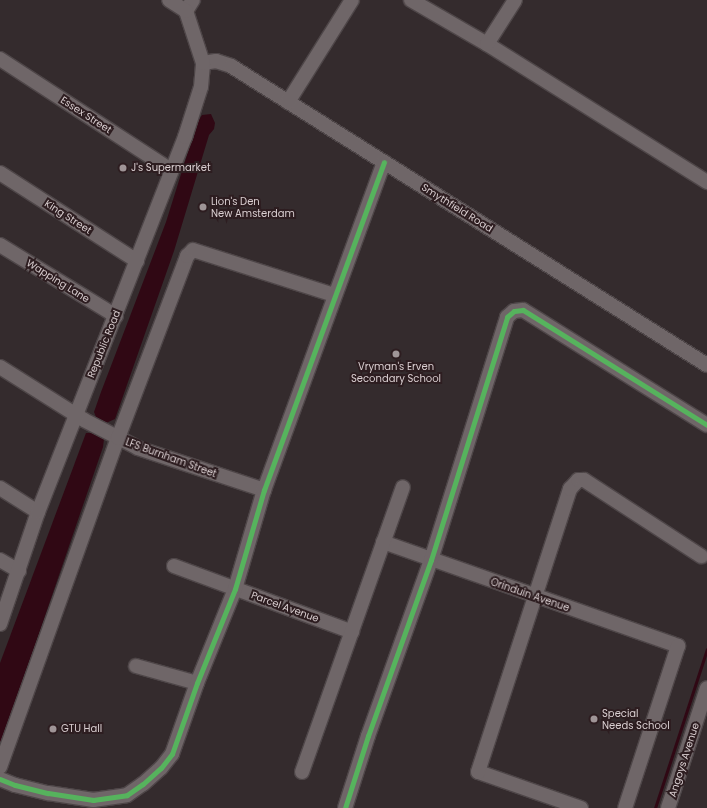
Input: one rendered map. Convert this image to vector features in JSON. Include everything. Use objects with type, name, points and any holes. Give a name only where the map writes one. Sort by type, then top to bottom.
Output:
[{"type":"street","points":[[170,0],[190,6]]},
{"type":"street","points":[[288,102],[352,0]]},
{"type":"street","points":[[411,0],[487,44],[707,182]]},
{"type":"street","points":[[487,44],[515,0]]},
{"type":"street","name":"Republic Road","points":[[0,624],[38,512],[185,137],[201,87],[202,63],[190,6]]},
{"type":"street","name":"Essex Street","points":[[0,59],[171,170]]},
{"type":"street","name":"Smythfield Road","points":[[202,63],[216,61],[230,66],[707,365]]},
{"type":"street","points":[[0,779],[15,785],[48,794],[93,800],[127,795],[143,784],[172,754],[197,683],[235,589],[264,490],[334,295],[384,162]]},
{"type":"street","name":"King Street","points":[[0,174],[137,261]]},
{"type":"street","name":"Wapping Lane","points":[[0,245],[116,316]]},
{"type":"street","points":[[0,768],[118,438],[187,256],[193,250],[334,295]]},
{"type":"street","points":[[345,808],[368,736],[431,560],[507,317],[514,311],[523,310],[707,425]]},
{"type":"street","name":"LFS Burnham Street","points":[[0,366],[84,420],[138,448],[264,490]]},
{"type":"street","points":[[581,808],[478,772],[570,489],[578,480],[584,480],[701,556]]},
{"type":"street","points":[[302,772],[403,487]]},
{"type":"street","points":[[0,488],[38,512]]},
{"type":"street","name":"Orinduin Avenue","points":[[383,542],[535,597],[678,646],[625,808]]},
{"type":"street","points":[[0,560],[19,571]]},
{"type":"street","name":"Parcel Avenue","points":[[174,566],[352,632]]},
{"type":"street","points":[[136,666],[197,683]]},
{"type":"street","name":"Angoys Avenue","points":[[668,808],[707,688]]},
{"type":"shaded area","points":[[211,114],[215,123],[214,129],[209,135],[174,251],[115,419],[106,423],[96,417],[94,412],[166,222],[197,123],[202,115]]},
{"type":"shaded area","points":[[86,433],[97,433],[104,439],[103,447],[0,747],[0,663]]},
{"type":"waterway","points":[[655,808],[707,649]]},
{"type":"cycle path","points":[[0,779],[15,785],[48,793],[93,800],[127,795],[143,784],[161,768],[172,754],[197,683],[235,589],[264,490],[384,162]]},
{"type":"cycle path","points":[[345,808],[368,736],[431,560],[507,317],[514,311],[523,310],[707,425]]},
{"type":"place","name":"J's Supermarket","points":[[123,168]]},
{"type":"place","name":"Lion's Den New Amsterdam","points":[[203,207]]},
{"type":"place","name":"Vryman's Erven Secondary School","points":[[396,354]]},
{"type":"place","name":"Special Needs School","points":[[594,719]]},
{"type":"place","name":"GTU Hall","points":[[53,729]]}]
